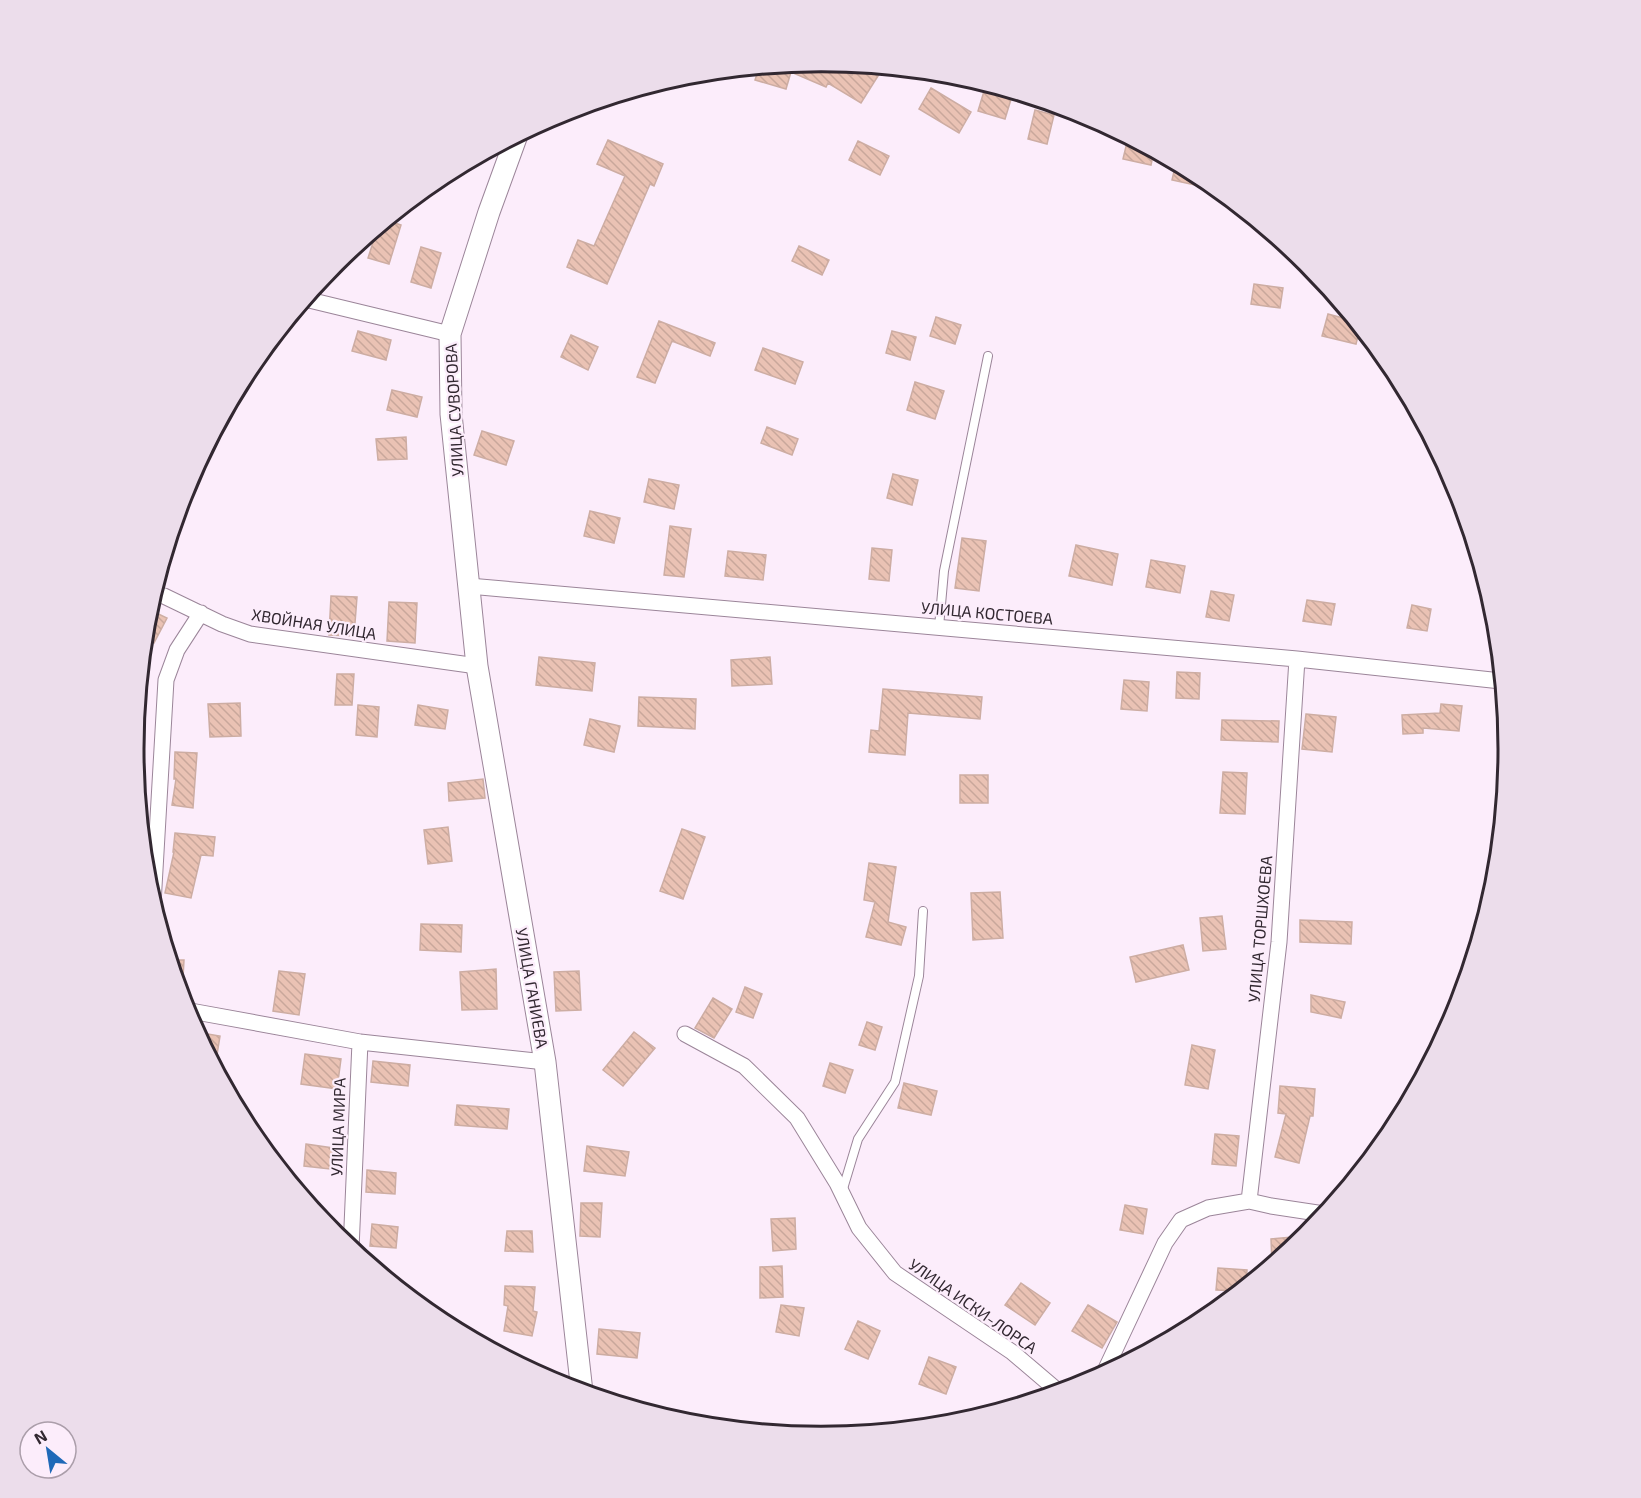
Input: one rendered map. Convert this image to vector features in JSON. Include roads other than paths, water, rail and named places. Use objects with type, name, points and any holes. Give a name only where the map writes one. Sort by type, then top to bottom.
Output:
[{"type":"main road","name":"УЛИЦА СУВОРОВА","points":[[470,586],[451,414],[450,334],[513,146]]},
{"type":"main road","name":"УЛИЦА ГАНИЕВА","points":[[470,586],[477,666],[544,1062],[581,1382]]},
{"type":"street","points":[[314,301],[450,334]]},
{"type":"street","name":"УЛИЦА КОСТОЕВА","points":[[470,586],[939,627],[1494,680]]},
{"type":"street","name":"ХВОЙНАЯ УЛИЦА","points":[[162,596],[222,624],[250,634],[477,666]]},
{"type":"street","points":[[155,870],[166,680],[177,650],[201,613]]},
{"type":"street","name":"УЛИЦА ТОРШХОЕВА","points":[[1249,1201],[1279,942],[1297,660]]},
{"type":"street","points":[[197,1012],[360,1042],[544,1062]]},
{"type":"street","name":"УЛИЦА ИСКИ-ЛОРСА","points":[[685,1034],[744,1066],[797,1118],[842,1194],[859,1228],[895,1273],[1012,1352],[1051,1385]]},
{"type":"street","name":"УЛИЦА МИРА","points":[[352,1237],[360,1042]]},
{"type":"street","points":[[1110,1360],[1145,1282],[1165,1243],[1181,1220],[1209,1208],[1249,1201],[1313,1212]]},
{"type":"lane","points":[[939,627],[944,571],[988,356]]},
{"type":"lane","points":[[842,1194],[858,1139],[895,1082],[918,976],[923,912]]}]
